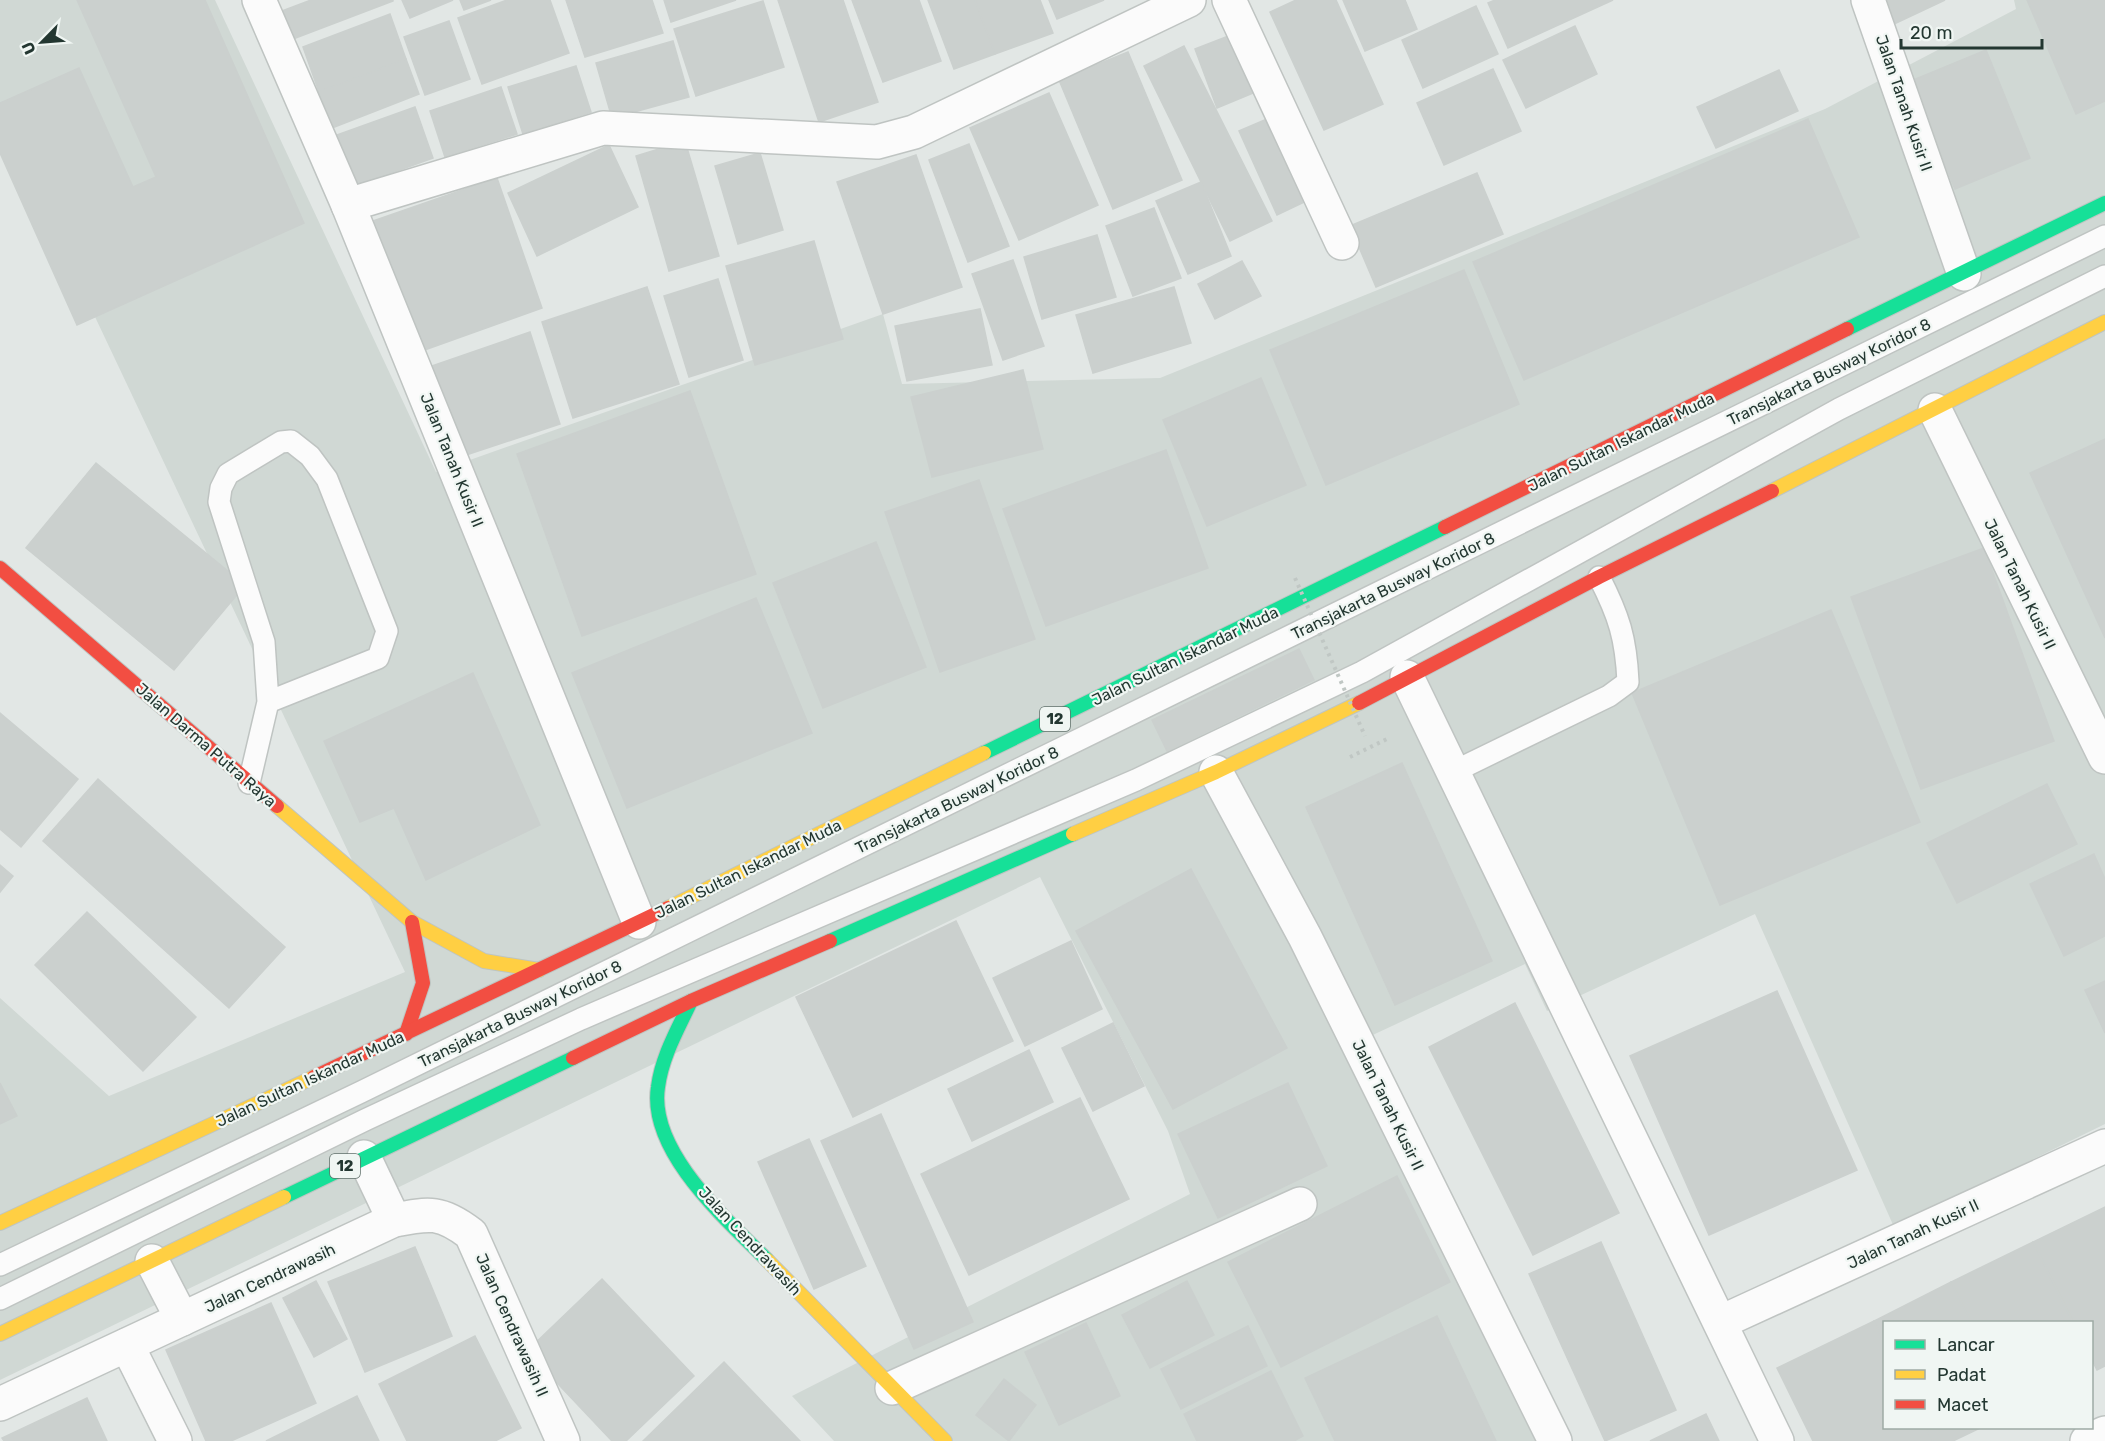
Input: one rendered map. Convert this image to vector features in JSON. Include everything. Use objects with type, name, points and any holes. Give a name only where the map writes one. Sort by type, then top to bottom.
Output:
[{"type":"main road","name":"Jalan Sultan Iskandar Muda","points":[[0,1223],[406,1034],[639,922],[2105,203]]},
{"type":"main road","name":"12","points":[[0,1334],[691,1001],[1216,771],[1369,699],[1599,577],[1935,410],[2105,322]]},
{"type":"main road","name":"Jalan Darma Putra Raya","points":[[0,568],[412,922],[484,961],[539,970]]},
{"type":"main road","points":[[406,1034],[423,983],[412,922]]},
{"type":"main road","name":"Jalan Cendrawasih","points":[[691,1001],[661,1069],[657,1103],[664,1137],[688,1174],[715,1207],[945,1441]]},
{"type":"street","name":"Jalan Tanah Kusir II","points":[[259,0],[348,205],[639,922]]},
{"type":"street","points":[[348,205],[603,128],[877,142],[914,132],[1189,0]]},
{"type":"street","points":[[1229,0],[1342,243]]},
{"type":"street","name":"Jalan Tanah Kusir II","points":[[1868,0],[1964,274]]},
{"type":"street","name":"Jalan Tanah Kusir II","points":[[1935,410],[2105,757]]},
{"type":"street","points":[[1407,677],[1777,1441]]},
{"type":"street","name":"Jalan Tanah Kusir II","points":[[1216,771],[1305,937],[1555,1441]]},
{"type":"street","name":"Jalan Tanah Kusir II","points":[[1721,1322],[2105,1146]]},
{"type":"street","points":[[364,1157],[394,1220]]},
{"type":"street","points":[[892,1388],[1300,1204]]},
{"type":"street","name":"Jalan Cendrawasih","points":[[0,1404],[394,1220],[428,1213],[450,1218]]},
{"type":"street","name":"Jalan Cendrawasih II","points":[[450,1218],[471,1234],[563,1441]]},
{"type":"street","points":[[152,1261],[182,1319]]},
{"type":"street","points":[[127,1345],[175,1441]]},
{"type":"street","points":[[2087,1441],[2105,1433]]},
{"type":"lane","name":"Transjakarta Busway Koridor 8","points":[[0,1264],[361,1092],[2105,236]]},
{"type":"lane","name":"Transjakarta Busway Koridor 8","points":[[0,1299],[365,1120],[581,1019],[1137,780],[1362,672],[1839,409],[2105,276]]},
{"type":"lane","points":[[249,783],[268,702],[264,642],[219,502],[221,488],[228,474],[282,442],[291,441],[310,456],[327,479],[387,631],[378,658],[268,702]]},
{"type":"lane","points":[[1453,772],[1609,696],[1628,682],[1626,644],[1613,605],[1599,577]]},
{"type":"path","points":[[1295,578],[1365,736]]},
{"type":"shaded area","points":[[0,0],[215,0],[436,472],[883,314],[902,384],[1160,378],[1825,109],[2016,9],[2014,0],[2105,0],[2105,1124],[1894,1227],[1755,914],[1547,1011],[1525,964],[1347,1047],[1556,1441],[834,1441],[792,1396],[1190,1194],[1168,1131],[1040,877],[0,1380],[0,998],[109,1096],[405,972],[0,116]]},
{"type":"building","points":[[77,0],[205,0],[304,223],[77,325],[0,153],[0,103],[79,68],[133,187],[156,177]]},
{"type":"building","points":[[311,0],[393,1],[293,39],[282,11]]},
{"type":"building","points":[[402,0],[453,0],[410,18]]},
{"type":"building","points":[[460,0],[491,0],[464,10]]},
{"type":"building","points":[[507,0],[550,0],[569,53],[482,84],[458,18]]},
{"type":"building","points":[[566,0],[652,0],[663,33],[585,57]]},
{"type":"building","points":[[664,0],[736,0],[671,22]]},
{"type":"building","points":[[778,0],[843,0],[878,102],[819,122]]},
{"type":"building","points":[[852,0],[919,0],[941,61],[883,82]]},
{"type":"building","points":[[928,0],[975,0],[995,54],[954,69]]},
{"type":"building","points":[[975,0],[1040,0],[1053,33],[995,54]]},
{"type":"building","points":[[1049,0],[1104,0],[1057,19]]},
{"type":"building","points":[[1296,0],[1336,0],[1383,104],[1324,130],[1270,12]]},
{"type":"building","points":[[1343,0],[1405,0],[1417,29],[1365,51]]},
{"type":"building","points":[[1495,0],[1613,0],[1508,48],[1488,3]]},
{"type":"building","points":[[1880,0],[1945,0],[1892,25]]},
{"type":"building","points":[[2027,0],[2105,0],[2105,101],[2076,114]]},
{"type":"building","points":[[763,1],[784,67],[696,96],[674,29]]},
{"type":"building","points":[[1476,6],[1498,54],[1423,88],[1402,40]]},
{"type":"building","points":[[390,14],[406,59],[319,92],[303,47]]},
{"type":"building","points":[[449,21],[470,79],[425,95],[404,37]]},
{"type":"building","points":[[1575,26],[1597,74],[1526,108],[1503,60]]},
{"type":"building","points":[[1231,35],[1253,93],[1217,108],[1195,49]]},
{"type":"building","points":[[673,41],[689,97],[612,118],[596,63]]},
{"type":"building","points":[[1184,46],[1272,221],[1230,241],[1144,66]]},
{"type":"building","points":[[1986,50],[2030,158],[1955,189],[1911,81]]},
{"type":"building","points":[[1128,52],[1182,180],[1113,209],[1059,80]]},
{"type":"building","points":[[406,59],[419,94],[332,128],[319,92]]},
{"type":"building","points":[[576,66],[591,112],[523,134],[508,87]]},
{"type":"building","points":[[1493,69],[1521,131],[1444,165],[1417,103]]},
{"type":"building","points":[[1779,70],[1798,111],[1716,148],[1697,107]]},
{"type":"building","points":[[501,87],[517,134],[445,157],[430,111]]},
{"type":"building","points":[[1049,93],[1098,205],[1019,240],[970,128]]},
{"type":"building","points":[[415,107],[433,158],[355,186],[337,135]]},
{"type":"building","points":[[1276,115],[1313,198],[1277,215],[1239,131]]},
{"type":"building","points":[[1808,119],[1859,237],[1524,380],[1473,262]]},
{"type":"building","points":[[685,141],[719,256],[669,271],[636,156]]},
{"type":"building","points":[[969,144],[1009,246],[968,262],[929,160]]},
{"type":"building","points":[[609,145],[638,207],[537,256],[508,193]]},
{"type":"building","points":[[760,153],[783,230],[738,244],[715,166]]},
{"type":"building","points":[[916,155],[962,287],[883,314],[837,182]]},
{"type":"building","points":[[1477,173],[1503,234],[1376,287],[1350,226]]},
{"type":"building","points":[[497,178],[542,308],[419,352],[373,221]]},
{"type":"building","points":[[1201,182],[1231,256],[1188,274],[1156,201]]},
{"type":"building","points":[[1154,208],[1181,278],[1133,296],[1106,226]]},
{"type":"building","points":[[1097,235],[1116,297],[1042,319],[1024,257]]},
{"type":"building","points":[[814,241],[843,339],[755,365],[726,266]]},
{"type":"building","points":[[1013,260],[1044,346],[1003,360],[972,274]]},
{"type":"building","points":[[1242,261],[1261,296],[1215,319],[1198,284]]},
{"type":"building","points":[[1464,270],[1519,404],[1326,485],[1270,350]]},
{"type":"building","points":[[718,279],[743,360],[689,377],[664,296]]},
{"type":"building","points":[[647,287],[679,384],[573,418],[542,322]]},
{"type":"building","points":[[1174,287],[1191,343],[1093,373],[1076,315]]},
{"type":"building","points":[[980,309],[992,365],[907,381],[895,326]]},
{"type":"building","points":[[530,332],[560,424],[460,457],[429,367]]},
{"type":"building","points":[[1023,370],[1043,449],[932,477],[911,397]]},
{"type":"building","points":[[1261,378],[1306,485],[1207,526],[1163,420]]},
{"type":"building","points":[[690,391],[756,574],[582,636],[517,454]]},
{"type":"building","points":[[2105,439],[2105,638],[2030,473]]},
{"type":"building","points":[[1166,450],[1208,568],[1046,626],[1003,509]]},
{"type":"building","points":[[96,463],[245,585],[174,670],[26,548]]},
{"type":"building","points":[[979,480],[1035,639],[940,672],[885,512]]},
{"type":"building","points":[[876,542],[926,667],[823,708],[773,583]]},
{"type":"building","points":[[1984,548],[2054,741],[1921,789],[1851,597]]},
{"type":"building","points":[[756,598],[812,733],[627,808],[572,673]]},
{"type":"building","points":[[1831,610],[1920,822],[1720,905],[1632,693]]},
{"type":"building","points":[[1299,649],[1314,680],[1167,751],[1152,720]]},
{"type":"building","points":[[473,673],[540,825],[426,880],[394,808],[360,822],[324,741]]},
{"type":"building","points":[[0,713],[78,779],[21,847],[0,829]]},
{"type":"building","points":[[1402,763],[1492,961],[1395,1005],[1306,807]]},
{"type":"building","points":[[98,779],[285,947],[229,1008],[43,841]]},
{"type":"building","points":[[2047,784],[2077,844],[1957,903],[1927,843]]},
{"type":"building","points":[[2094,854],[2105,879],[2105,936],[2064,956],[2030,884]]},
{"type":"building","points":[[0,865],[13,876],[0,892]]},
{"type":"building","points":[[1191,869],[1287,1048],[1173,1109],[1076,931]]},
{"type":"building","points":[[87,912],[196,1017],[143,1071],[35,965]]},
{"type":"building","points":[[956,921],[1013,1041],[853,1117],[796,997]]},
{"type":"building","points":[[1071,941],[1102,1009],[1025,1046],[993,978]]},
{"type":"building","points":[[2105,981],[2105,1033],[2085,990]]},
{"type":"building","points":[[1777,991],[1857,1170],[1709,1235],[1630,1056]]},
{"type":"building","points":[[1515,1003],[1619,1213],[1533,1255],[1429,1047]]},
{"type":"building","points":[[1113,1023],[1144,1086],[1093,1111],[1062,1048]]},
{"type":"building","points":[[1029,1050],[1053,1102],[972,1141],[948,1089]]},
{"type":"building","points":[[0,1083],[17,1116],[0,1124]]},
{"type":"building","points":[[1288,1083],[1327,1166],[1218,1218],[1178,1134]]},
{"type":"building","points":[[1080,1098],[1129,1199],[969,1275],[921,1174]]},
{"type":"building","points":[[881,1114],[973,1322],[914,1349],[821,1141]]},
{"type":"building","points":[[809,1139],[866,1266],[814,1289],[758,1162]]},
{"type":"building","points":[[1397,1176],[1450,1282],[1281,1367],[1228,1262]]},
{"type":"building","points":[[2105,1207],[2105,1366],[2097,1370],[2093,1362],[2093,1321],[2072,1321],[2033,1242]]},
{"type":"building","points":[[1601,1242],[1676,1410],[1605,1441],[1529,1274]]},
{"type":"building","points":[[2033,1242],[2072,1321],[1970,1321],[1951,1282]]},
{"type":"building","points":[[415,1247],[452,1336],[365,1372],[328,1282]]},
{"type":"building","points":[[602,1279],[694,1376],[626,1441],[612,1441],[527,1351]]},
{"type":"building","points":[[316,1281],[347,1339],[314,1357],[283,1298]]},
{"type":"building","points":[[1187,1281],[1214,1335],[1150,1368],[1122,1315]]},
{"type":"building","points":[[1951,1282],[1970,1321],[1883,1321],[1883,1340],[1874,1321]]},
{"type":"building","points":[[271,1303],[316,1403],[231,1441],[206,1441],[166,1350]]},
{"type":"building","points":[[1437,1316],[1496,1441],[1335,1441],[1305,1378]]},
{"type":"building","points":[[1874,1321],[1883,1340],[1883,1429],[1927,1429],[1933,1441],[1813,1441],[1777,1368]]},
{"type":"building","points":[[1086,1323],[1120,1396],[1059,1425],[1025,1352]]},
{"type":"building","points":[[1248,1326],[1267,1366],[1181,1409],[1161,1369]]},
{"type":"building","points":[[475,1336],[521,1428],[495,1441],[407,1441],[379,1384]]},
{"type":"building","points":[[724,1362],[800,1441],[643,1441]]},
{"type":"building","points":[[1271,1371],[1303,1436],[1294,1441],[1197,1441],[1184,1414]]},
{"type":"building","points":[[1004,1379],[1036,1405],[1009,1441],[976,1415]]},
{"type":"building","points":[[357,1396],[379,1441],[266,1441]]},
{"type":"building","points":[[87,1398],[107,1441],[4,1441],[2,1438]]},
{"type":"building","points":[[1706,1414],[1719,1441],[1650,1441]]},
{"type":"building","points":[[1927,1429],[1978,1429],[1953,1441],[1933,1441]]},
{"type":"traffic: fast","points":[[1847,329],[2105,203]]},
{"type":"traffic: fast","points":[[984,753],[1445,527]]},
{"type":"traffic: fast","points":[[830,941],[1073,834]]},
{"type":"traffic: fast","points":[[691,1001],[671,1043],[660,1076],[658,1111],[665,1135],[677,1159],[693,1182],[731,1225],[767,1260]]},
{"type":"traffic: fast","points":[[284,1197],[573,1058]]},
{"type":"traffic: slow","points":[[1772,491],[2105,322]]},
{"type":"traffic: slow","points":[[1073,834],[1216,772],[1359,703]]},
{"type":"traffic: slow","points":[[668,908],[984,753]]},
{"type":"traffic: slow","points":[[277,806],[412,922],[484,961],[539,970]]},
{"type":"traffic: slow","points":[[0,1223],[314,1077]]},
{"type":"traffic: slow","points":[[0,1334],[284,1197]]},
{"type":"traffic: slow","points":[[767,1260],[945,1441]]},
{"type":"traffic: jam","points":[[1445,527],[1847,329]]},
{"type":"traffic: jam","points":[[1359,703],[1599,577],[1772,491]]},
{"type":"traffic: jam","points":[[0,568],[277,806]]},
{"type":"traffic: jam","points":[[314,1077],[668,908]]},
{"type":"traffic: jam","points":[[406,1034],[423,983],[412,922]]},
{"type":"traffic: jam","points":[[573,1058],[691,1001],[830,941]]}]
